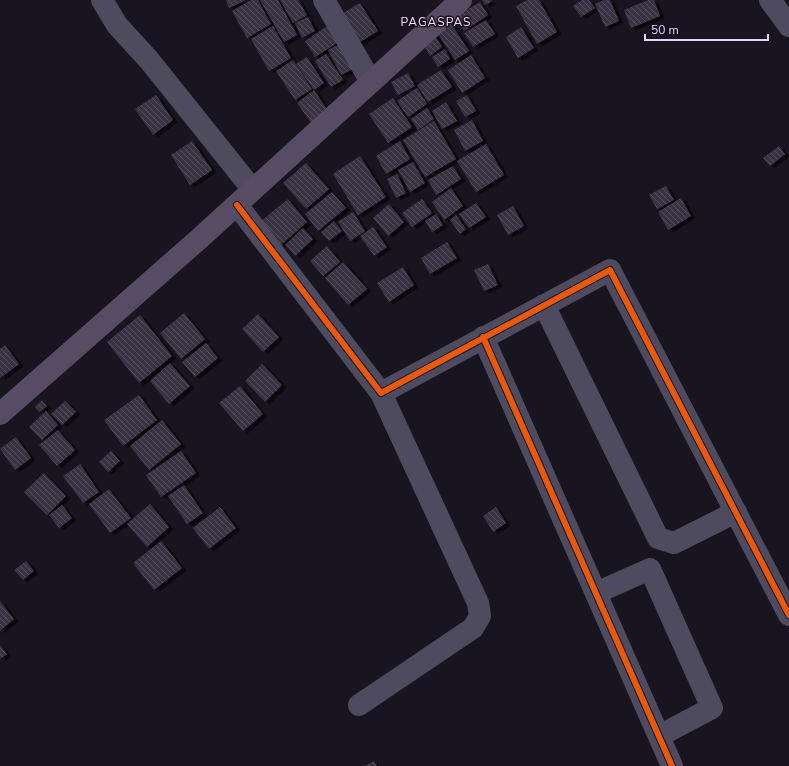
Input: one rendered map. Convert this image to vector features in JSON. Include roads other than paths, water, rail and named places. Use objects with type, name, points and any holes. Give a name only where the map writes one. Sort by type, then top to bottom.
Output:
[{"type":"main road","points":[[0,414],[245,197],[461,0]]},
{"type":"street","points":[[102,0],[117,25],[150,60],[381,393],[478,603],[480,616],[473,628],[359,705]]},
{"type":"street","points":[[324,0],[371,82]]},
{"type":"street","points":[[770,0],[789,26]]},
{"type":"street","points":[[381,393],[610,270],[789,615]]},
{"type":"street","points":[[544,305],[658,538],[674,544],[736,512]]},
{"type":"street","points":[[483,337],[672,766]]},
{"type":"street","points":[[596,593],[650,569],[709,700],[712,708],[659,736]]},
{"type":"district","name":"PAGASPAS","points":[[436,22]]}]
